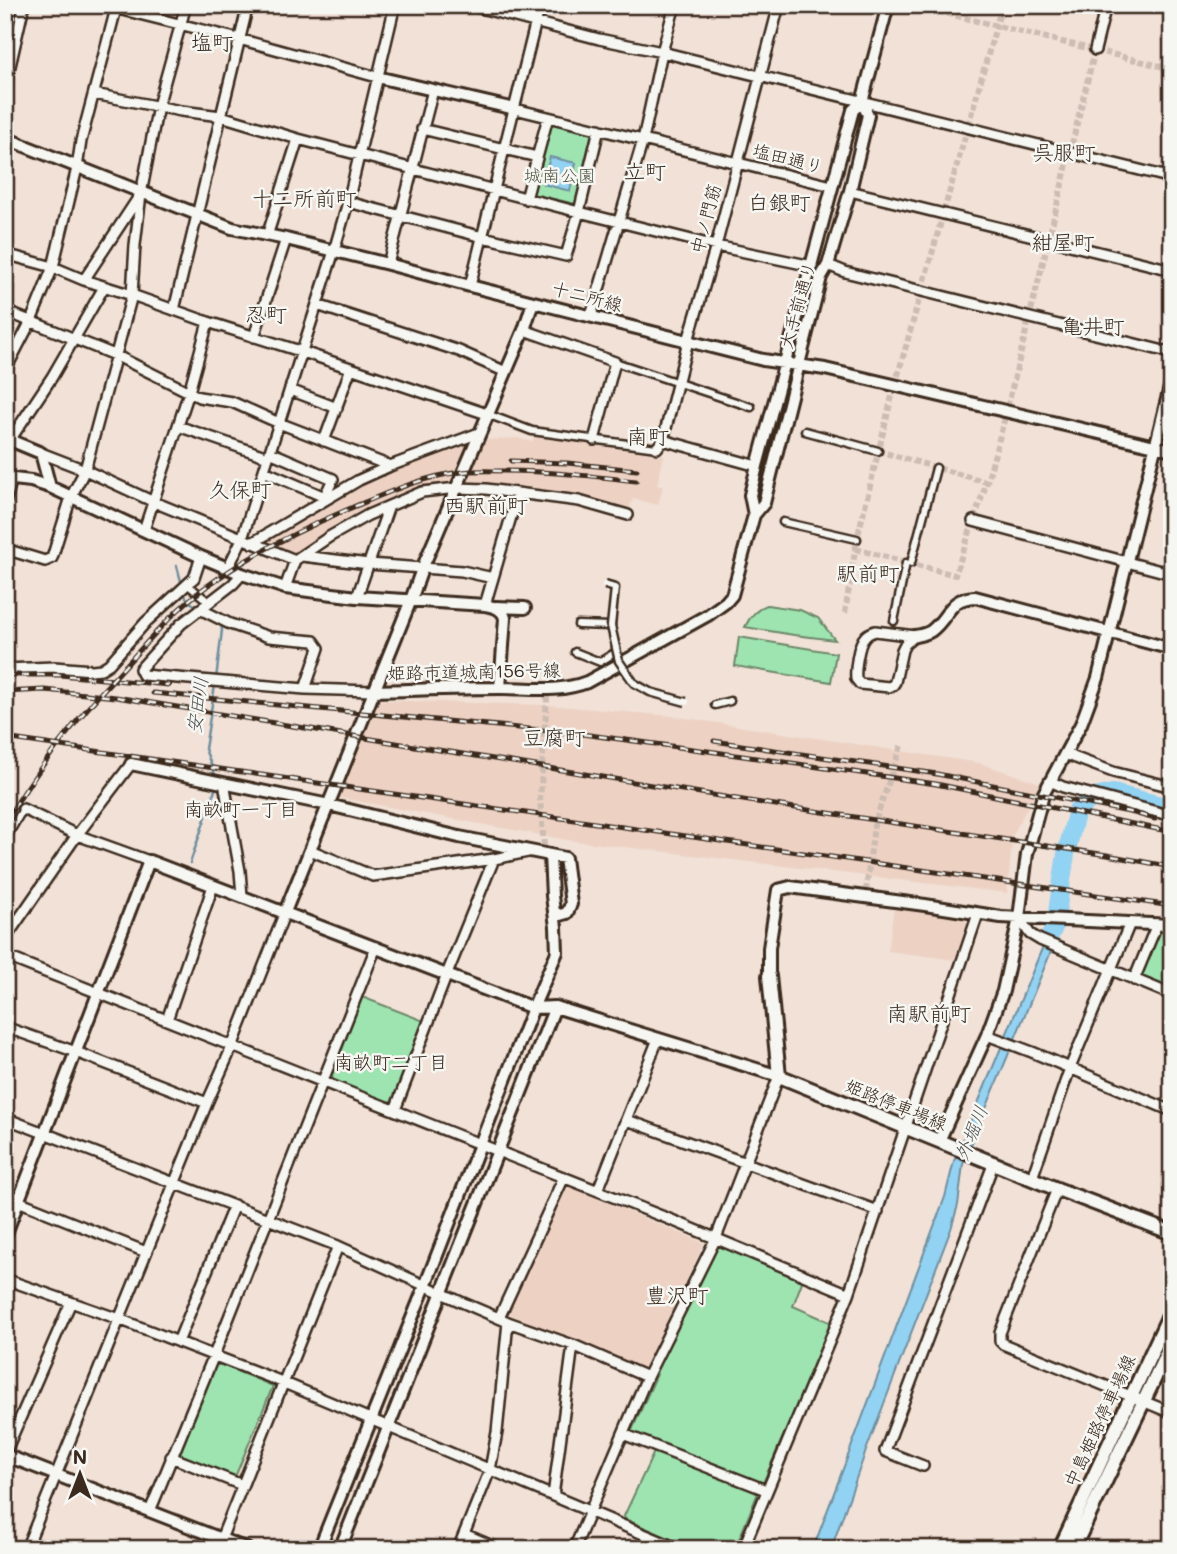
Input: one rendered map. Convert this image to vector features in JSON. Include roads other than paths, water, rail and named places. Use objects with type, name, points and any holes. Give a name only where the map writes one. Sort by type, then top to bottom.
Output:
[{"type":"main road","points":[[769,976],[779,1076]]},
{"type":"main road","name":"姫路停車場線","points":[[779,1076],[1172,1233]]},
{"type":"main road","name":"中島姫路停車場線","points":[[1073,1549],[1138,1399],[1172,1309]]},
{"type":"main road","name":"中島姫路停車場線","points":[[1060,1549],[1138,1399],[1172,1342]]},
{"type":"street","points":[[5,88],[24,5]]},
{"type":"street","points":[[103,5],[377,77],[515,109]]},
{"type":"street","points":[[5,549],[45,561],[52,558],[71,497],[85,470],[132,295],[141,194],[158,106],[186,5]]},
{"type":"street","points":[[174,310],[248,5]]},
{"type":"street","points":[[228,568],[242,538],[334,251],[395,5]]},
{"type":"street","points":[[469,5],[1172,178]]},
{"type":"street","points":[[470,286],[540,5]]},
{"type":"street","points":[[592,316],[643,140],[675,5]]},
{"type":"street","name":"中ノ門筋","points":[[660,444],[716,246],[779,5]]},
{"type":"street","name":"大手前通り","points":[[754,515],[750,495],[757,466],[853,110],[862,102],[888,5]]},
{"type":"street","points":[[1095,50],[1106,5]]},
{"type":"street","points":[[5,371],[31,321],[53,267],[81,141],[117,7]]},
{"type":"street","points":[[388,264],[433,90]]},
{"type":"street","points":[[94,94],[221,116],[494,191],[716,246],[811,266]]},
{"type":"street","name":"大手前通り","points":[[573,687],[587,682],[708,615],[732,594],[754,515],[764,503],[821,277],[828,265],[850,191],[869,114],[862,102]]},
{"type":"street","name":"塩田通り","points":[[515,109],[832,186]]},
{"type":"street","points":[[526,199],[548,117]]},
{"type":"street","points":[[422,129],[537,157]]},
{"type":"street","points":[[348,202],[566,256],[598,129]]},
{"type":"street","name":"十二所線","points":[[5,138],[232,228],[388,264],[763,360],[825,369],[1172,450]]},
{"type":"street","points":[[267,236],[298,139]]},
{"type":"street","points":[[850,191],[1172,270]]},
{"type":"street","points":[[83,280],[141,194]]},
{"type":"street","points":[[254,337],[286,239]]},
{"type":"street","points":[[5,254],[53,267],[83,280],[532,431],[594,440],[660,444],[757,466]]},
{"type":"street","points":[[828,265],[845,272],[1172,353]]},
{"type":"street","points":[[104,287],[52,377],[8,439],[252,543],[298,558],[462,571],[493,578]]},
{"type":"street","points":[[26,1549],[174,1182],[232,1046],[422,569],[524,330],[533,302]]},
{"type":"street","points":[[317,305],[459,351],[506,372]]},
{"type":"street","points":[[5,312],[117,356],[199,397],[232,402],[279,424],[390,466]]},
{"type":"street","points":[[144,530],[189,392],[208,322]]},
{"type":"street","points":[[524,330],[751,407]]},
{"type":"street","points":[[594,440],[615,362]]},
{"type":"street","points":[[324,441],[351,368]]},
{"type":"street","points":[[939,1141],[987,1035],[1003,991],[1019,918],[1027,854],[1043,795],[1081,724],[1094,689],[1172,379]]},
{"type":"street","points":[[290,390],[337,408]]},
{"type":"street","points":[[178,426],[269,454],[333,479],[326,498]]},
{"type":"street","points":[[805,432],[878,451]]},
{"type":"street","points":[[252,543],[359,480],[479,433]]},
{"type":"street","points":[[41,453],[50,487]]},
{"type":"street","points":[[894,621],[936,468]]},
{"type":"street","points":[[264,471],[326,498]]},
{"type":"street","points":[[5,503],[9,478],[50,487],[228,568],[285,588],[357,597],[524,608]]},
{"type":"street","points":[[285,588],[298,558],[368,515],[422,492],[457,488],[486,489],[579,502],[628,515]]},
{"type":"street","points":[[489,606],[493,578],[518,493]]},
{"type":"street","points":[[357,597],[389,506]]},
{"type":"street","points":[[973,521],[1172,575]]},
{"type":"street","points":[[783,522],[857,539]]},
{"type":"street","points":[[5,669],[101,669],[109,664],[146,622],[194,578],[201,556]]},
{"type":"street","points":[[242,574],[181,624],[140,669],[143,675],[305,689],[374,691]]},
{"type":"street","points":[[188,584],[209,602]]},
{"type":"street","points":[[605,585],[615,588],[611,626],[619,662],[634,683],[648,696],[686,702]]},
{"type":"street","points":[[915,636],[902,650],[893,685],[889,687],[860,684],[856,679],[862,640],[867,634],[875,631],[915,636],[927,634],[960,599],[975,597],[1172,649]]},
{"type":"street","points":[[489,606],[502,611],[505,621],[500,688]]},
{"type":"street","points":[[200,609],[230,624],[270,637],[314,641],[319,648],[305,689]]},
{"type":"street","points":[[578,625],[611,626]]},
{"type":"street","points":[[575,652],[600,662],[616,652]]},
{"type":"street","name":"姫路市道城南156号線","points":[[374,691],[573,687]]},
{"type":"street","points":[[715,705],[730,701]]},
{"type":"street","points":[[1065,754],[1113,772],[1172,787]]},
{"type":"street","points":[[5,939],[77,835],[131,764],[565,858],[571,904],[567,913],[560,915],[554,912]]},
{"type":"street","points":[[1050,781],[1172,816]]},
{"type":"street","points":[[224,783],[242,896]]},
{"type":"street","points":[[5,840],[23,809],[77,835],[533,1008],[555,1007],[779,1076],[716,1238],[647,1377],[574,1549]]},
{"type":"street","points":[[310,850],[373,876],[529,852]]},
{"type":"street","points":[[319,1549],[557,952],[550,855]]},
{"type":"street","points":[[395,1110],[494,859]]},
{"type":"street","points":[[5,1236],[149,862]]},
{"type":"street","points":[[167,1020],[214,886]]},
{"type":"street","points":[[769,976],[769,948],[778,890],[790,887],[1001,918],[1172,925]]},
{"type":"street","points":[[743,1549],[849,1294],[978,914]]},
{"type":"street","points":[[1019,918],[1030,934],[1040,940],[1172,995]]},
{"type":"street","points":[[1032,1178],[1070,1068],[1130,923]]},
{"type":"street","points":[[1134,980],[1157,924]]},
{"type":"street","points":[[149,1511],[376,947]]},
{"type":"street","points":[[5,956],[598,1190],[849,1294]]},
{"type":"street","points":[[340,1549],[555,1007]]},
{"type":"street","points":[[5,1027],[207,1103]]},
{"type":"street","points":[[987,1035],[1172,1111]]},
{"type":"street","points":[[598,1190],[658,1038]]},
{"type":"street","points":[[5,1118],[338,1246],[504,1320],[573,1345],[647,1377]]},
{"type":"street","points":[[627,1120],[878,1211]]},
{"type":"street","points":[[923,1466],[886,1451],[994,1163]]},
{"type":"street","points":[[458,1549],[489,1470],[497,1432],[504,1320],[564,1177]]},
{"type":"street","points":[[1057,1189],[1000,1333],[1000,1342],[1172,1413]]},
{"type":"street","points":[[18,1201],[146,1252]]},
{"type":"street","points":[[178,1342],[234,1205]]},
{"type":"street","points":[[219,1544],[338,1246]]},
{"type":"street","points":[[5,1279],[119,1319],[282,1382],[679,1549]]},
{"type":"street","points":[[71,1302],[5,1454],[149,1511],[219,1544],[247,1549]]},
{"type":"street","points":[[553,1496],[573,1345]]},
{"type":"street","points":[[622,1434],[766,1490]]},
{"type":"street","points":[[171,1457],[243,1485]]},
{"type":"street","points":[[464,1534],[499,1549]]},
{"type":"water","points":[[5,5],[19,5],[7,59],[5,58]]},
{"type":"water","points":[[550,157],[576,163],[570,191],[543,184]]},
{"type":"water","points":[[1047,925],[1062,925],[963,1164],[958,1205],[951,1229],[831,1549],[813,1549],[945,1197],[954,1161],[1046,939]]},
{"type":"waterway","name":"安田川","points":[[177,566],[182,585]]},
{"type":"waterway","name":"安田川","points":[[183,591],[188,601],[200,608]]},
{"type":"waterway","name":"安田川","points":[[216,679],[221,623]]},
{"type":"waterway","name":"安田川","points":[[215,685],[205,749],[216,777]]},
{"type":"waterway","name":"安田川","points":[[190,863],[217,784]]},
{"type":"waterway","name":"外堀川","points":[[1050,936],[1055,925],[1066,854],[1077,810],[1094,797],[1113,793],[1172,808]]},
{"type":"tunnel","points":[[912,5],[1172,69]]},
{"type":"tunnel","points":[[845,613],[857,539],[892,396],[1002,5]]},
{"type":"tunnel","points":[[856,549],[955,575],[987,482],[1004,421],[1095,50]]},
{"type":"tunnel","points":[[878,451],[987,482]]},
{"type":"tunnel","points":[[544,846],[540,800],[547,697]]},
{"type":"tunnel","points":[[866,891],[874,825],[901,746]]},
{"type":"railway","points":[[511,461],[637,470]]},
{"type":"railway","points":[[5,822],[47,759],[78,720],[164,624],[203,589],[238,565],[293,534],[392,491],[448,474],[520,471],[636,481]]},
{"type":"railway","points":[[5,675],[60,675],[169,685]]},
{"type":"railway","points":[[5,692],[44,690],[116,697],[1172,867]]},
{"type":"railway","points":[[153,693],[582,734],[715,752],[936,784],[1172,832]]},
{"type":"railway","points":[[5,738],[1172,906]]},
{"type":"railway","points":[[714,741],[937,774],[1155,819]]},
{"type":"district","name":"塩町","points":[[212,43]]},
{"type":"district","name":"呉服町","points":[[1064,153]]},
{"type":"district","name":"立町","points":[[645,172]]},
{"type":"district","name":"十二所前町","points":[[304,199]]},
{"type":"district","name":"白銀町","points":[[779,203]]},
{"type":"district","name":"紺屋町","points":[[1063,243]]},
{"type":"district","name":"忍町","points":[[266,315]]},
{"type":"district","name":"亀井町","points":[[1093,327]]},
{"type":"district","name":"南町","points":[[648,437]]},
{"type":"district","name":"久保町","points":[[240,490]]},
{"type":"district","name":"西駅前町","points":[[486,506]]},
{"type":"district","name":"駅前町","points":[[868,574]]},
{"type":"district","name":"豆腐町","points":[[554,738]]},
{"type":"district","name":"南畝町一丁目","points":[[241,809]]},
{"type":"district","name":"南駅前町","points":[[929,1014]]},
{"type":"district","name":"南畝町二丁目","points":[[391,1062]]},
{"type":"district","name":"豊沢町","points":[[677,1296]]},
{"type":"park label","name":"城南公園","points":[[560,176]]}]
